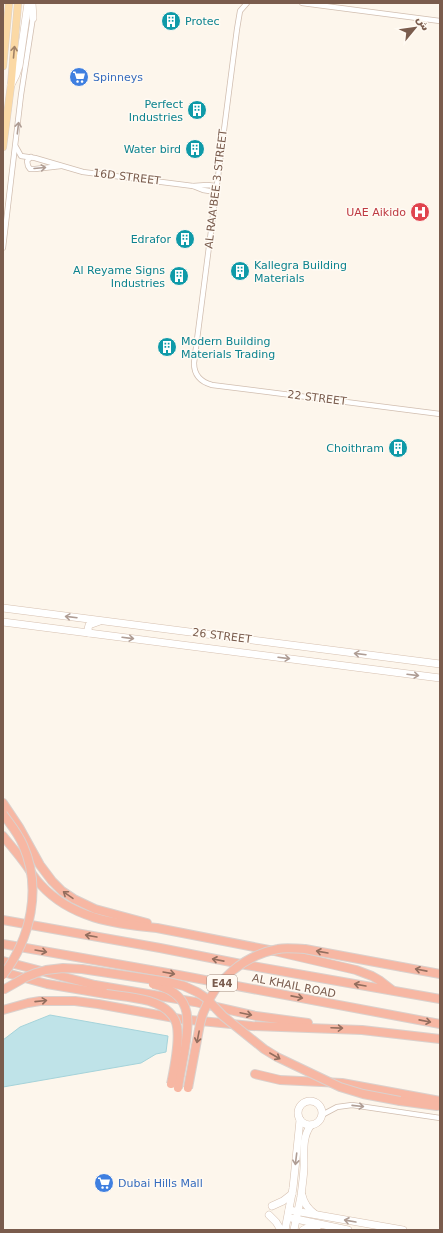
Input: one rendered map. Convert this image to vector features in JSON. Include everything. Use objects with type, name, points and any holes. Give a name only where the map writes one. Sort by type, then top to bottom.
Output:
[{"type":"highway","points":[[3,803],[19,827],[42,869],[62,891],[74,899],[95,909],[145,922],[157,928]]},
{"type":"highway","points":[[3,814],[17,833],[24,846],[30,867],[32,893],[30,916],[23,941],[3,975]]},
{"type":"highway","points":[[3,836],[40,884],[58,901],[69,908],[94,918],[157,928],[274,951],[356,970],[372,976],[392,990]]},
{"type":"highway","name":"AL KHAIL ROAD","points":[[3,920],[440,999]]},
{"type":"highway","name":"AL KHAIL ROAD","points":[[3,944],[440,1024]]},
{"type":"highway","points":[[188,1088],[201,1020],[208,1002],[220,982],[230,972],[254,956],[266,951],[280,948],[306,949],[440,974]]},
{"type":"highway","points":[[3,961],[95,985],[194,1002],[256,1016],[311,1023],[320,1028]]},
{"type":"highway","points":[[3,990],[30,974],[51,969],[76,968],[173,983],[192,990],[206,998],[223,1016],[277,1058],[340,1087],[363,1094],[400,1101],[440,1106]]},
{"type":"highway","points":[[3,972],[47,984],[150,1001],[163,1007],[172,1015],[176,1022],[177,1028],[175,1086],[188,1026],[188,1014],[184,1005],[175,994],[167,989],[122,976]]},
{"type":"highway","points":[[3,1010],[40,1001],[75,1001],[187,1020],[252,1026],[385,1032],[440,1039]]},
{"type":"highway","points":[[254,1074],[280,1080],[342,1083],[440,1101]]},
{"type":"main road","points":[[3,66],[10,3]]},
{"type":"main road","points":[[3,147],[11,85],[18,3]]},
{"type":"main road","points":[[11,85],[19,66],[28,3]]},
{"type":"main road","points":[[32,3],[33,18]]},
{"type":"main road","name":"26 STREET","points":[[3,608],[440,664]]},
{"type":"main road","points":[[89,633],[89,625],[102,621]]},
{"type":"main road","name":"26 STREET","points":[[3,622],[440,678]]},
{"type":"main road","points":[[265,656],[269,646],[273,644],[283,644]]},
{"type":"main road","points":[[285,1230],[292,1194],[300,1120],[298,1116],[298,1108],[306,1101],[314,1102],[321,1107],[322,1115],[318,1122],[311,1125],[304,1124],[300,1120]]},
{"type":"main road","points":[[294,1230],[301,1191],[305,1138],[311,1125]]},
{"type":"main road","points":[[301,1191],[307,1207],[317,1215]]},
{"type":"main road","points":[[272,1206],[283,1201],[292,1194]]},
{"type":"main road","points":[[289,1210],[403,1230]]},
{"type":"main road","points":[[269,1215],[281,1230]]},
{"type":"main road","points":[[287,1218],[348,1230]]},
{"type":"main road","points":[[303,1230],[309,1227],[323,1225]]},
{"type":"street","points":[[3,248],[26,56],[35,3]]},
{"type":"street","name":"AL RAA'BEE 3 STREET","points":[[197,376],[194,370],[194,363],[216,186],[239,16],[242,8],[247,3]]},
{"type":"street","points":[[302,3],[440,21]]},
{"type":"street","name":"16D STREET","points":[[16,146],[22,156],[31,157],[83,172],[193,186],[216,186]]},
{"type":"street","name":"16D STREET","points":[[31,157],[27,161],[30,169],[62,166]]},
{"type":"street","name":"16D STREET","points":[[193,186],[202,190],[216,192]]},
{"type":"street","name":"22 STREET","points":[[197,376],[202,381],[212,385],[440,414]]},
{"type":"street","points":[[322,1115],[337,1107],[352,1105],[440,1118]]},
{"type":"water","points":[[50,1015],[168,1036],[166,1052],[156,1054],[141,1063],[3,1087],[3,1040],[20,1027]]},
{"type":"place","name":"Protec","points":[[171,21]]},
{"type":"place","name":"Spinneys","points":[[79,77]]},
{"type":"place","name":"Perfect Industries","points":[[197,110]]},
{"type":"place","name":"Water bird","points":[[195,149]]},
{"type":"place","name":"UAE Aikido","points":[[420,212]]},
{"type":"place","name":"Edrafor","points":[[185,239]]},
{"type":"place","name":"Kallegra Building Materials","points":[[240,271]]},
{"type":"place","name":"Al Reyame Signs Industries","points":[[179,276]]},
{"type":"place","name":"Modern Building Materials Trading","points":[[167,347]]},
{"type":"place","name":"Choithram","points":[[398,448]]},
{"type":"place","name":"Dubai Hills Mall","points":[[104,1183]]}]
